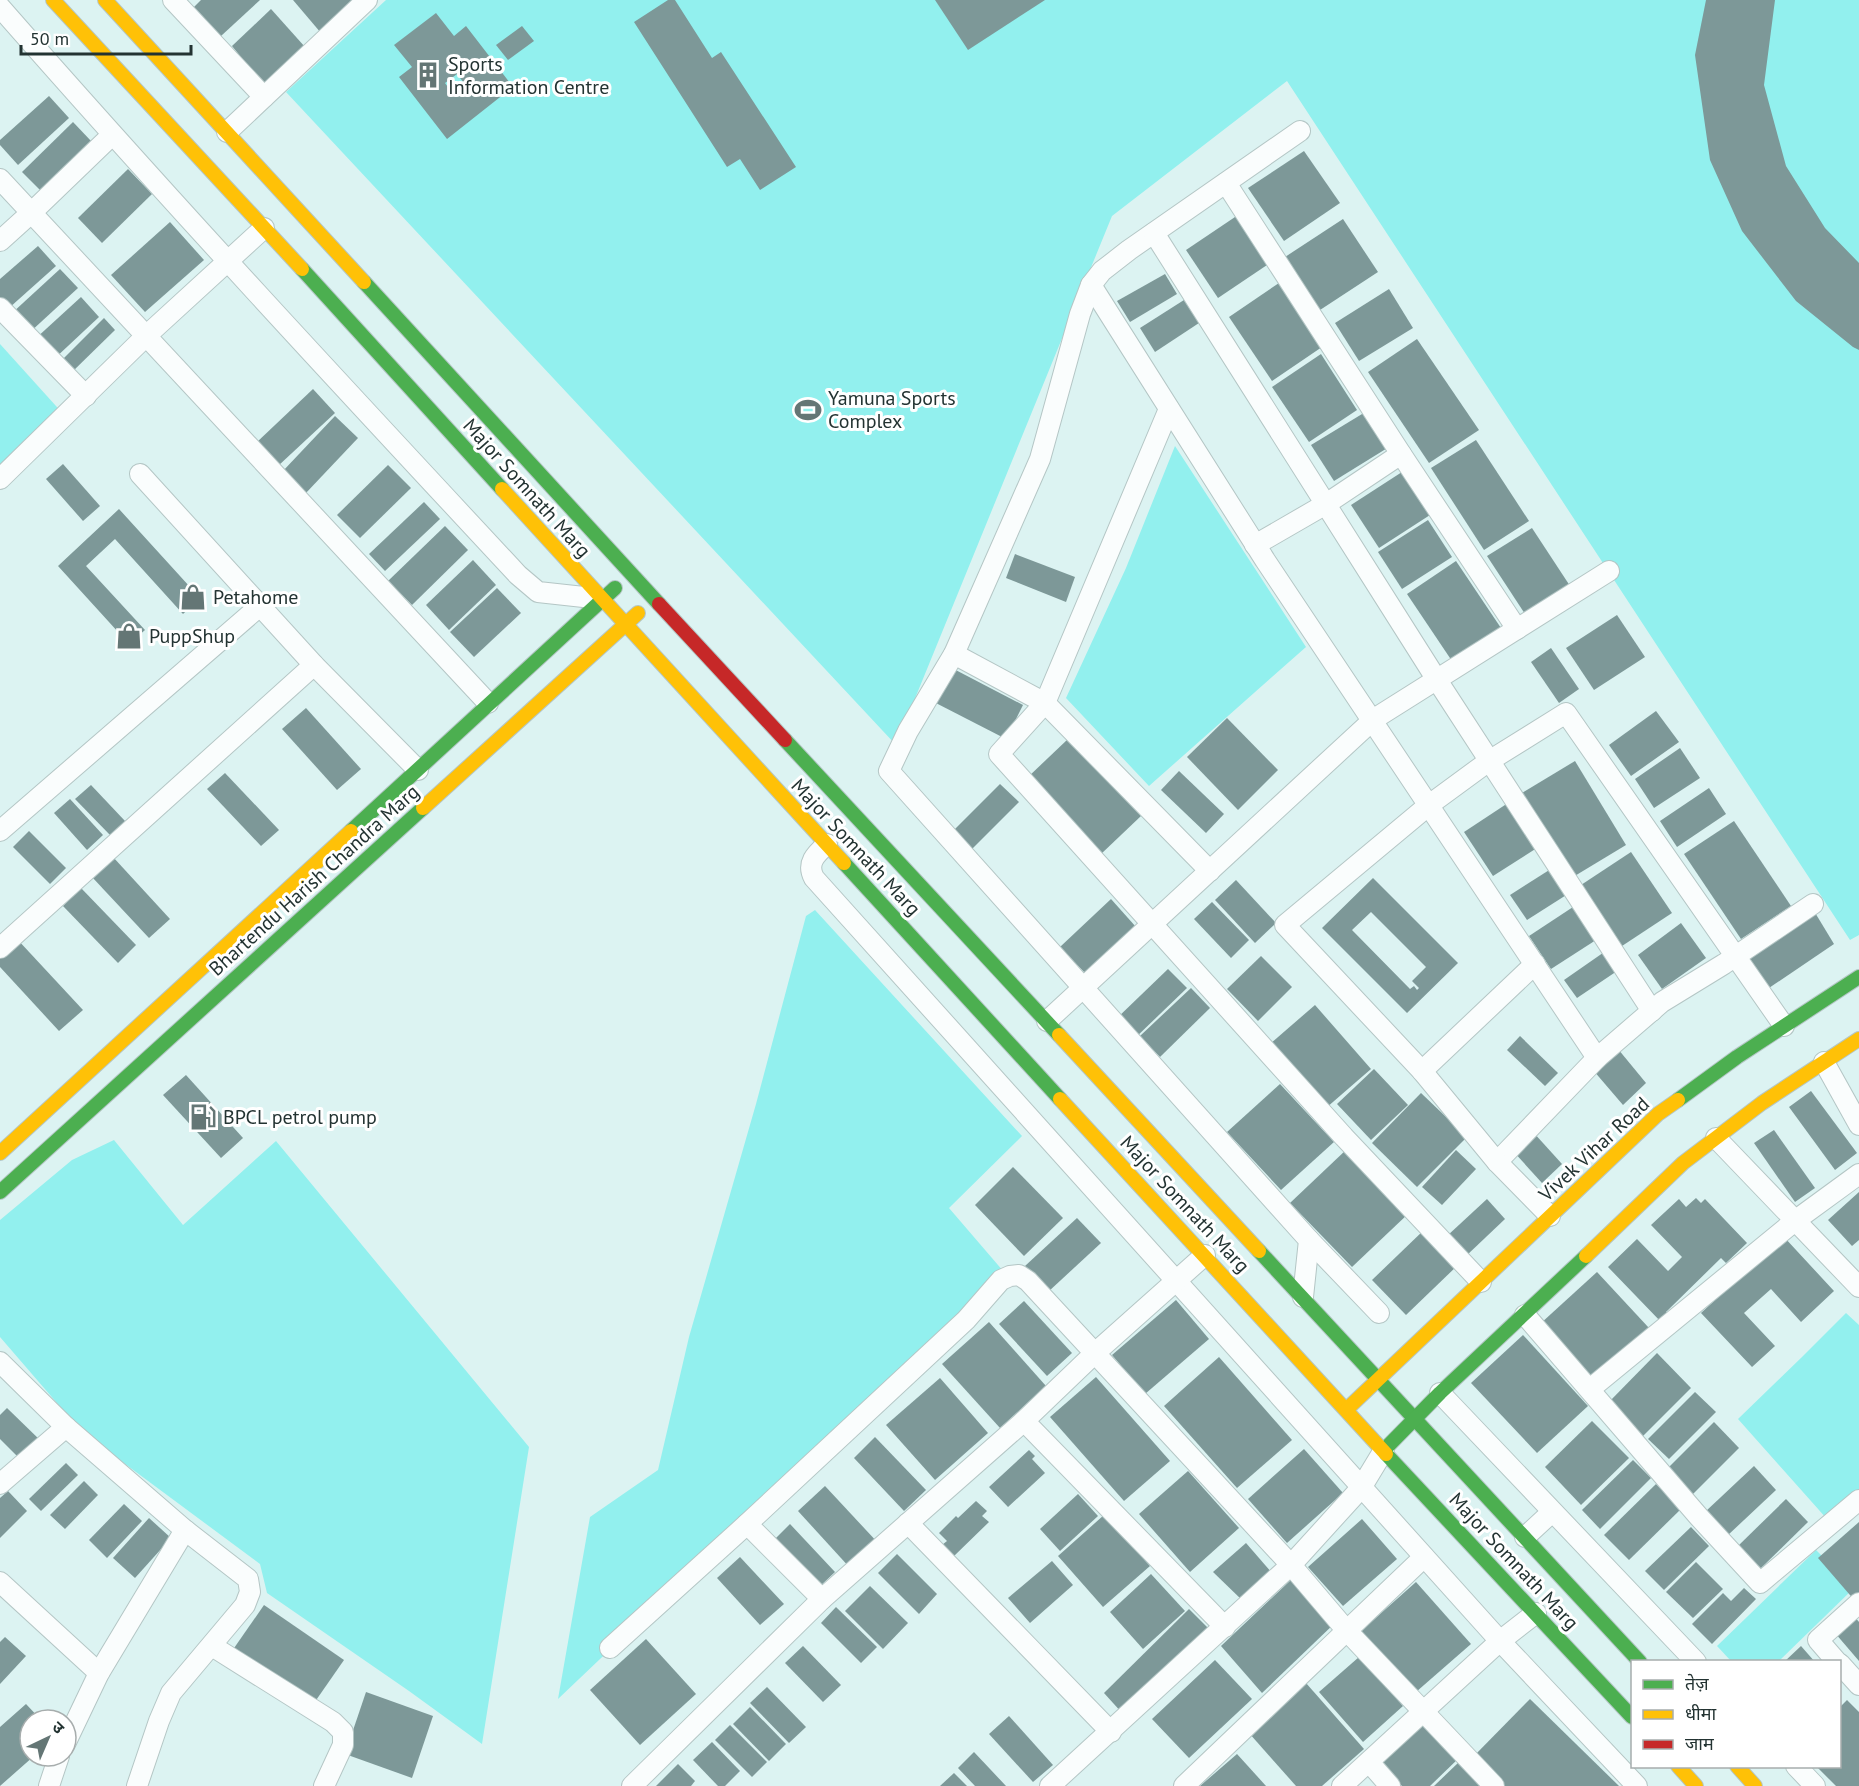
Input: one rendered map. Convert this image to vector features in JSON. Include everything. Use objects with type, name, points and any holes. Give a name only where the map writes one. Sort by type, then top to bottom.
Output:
[{"type":"main road","name":"Major Somnath Marg","points":[[53,0],[264,228],[307,268],[602,599],[1401,1470],[1631,1716]]},
{"type":"main road","name":"Major Somnath Marg","points":[[105,0],[227,132],[327,248],[1638,1660]]},
{"type":"main road","name":"Bhartendu Harish Chandra Marg","points":[[0,1153],[631,573]]},
{"type":"main road","name":"Bhartendu Harish Chandra Marg","points":[[0,1192],[654,598]]},
{"type":"main road","name":"Vivek Vihar Road","points":[[1347,1409],[1658,1114],[1737,1057],[1859,977]]},
{"type":"main road","points":[[1384,1450],[1440,1393],[1683,1163],[1762,1103],[1859,1039]]},
{"type":"main road","points":[[1679,1768],[1696,1786]]},
{"type":"main road","points":[[1738,1768],[1755,1786]]},
{"type":"street","points":[[173,0],[264,98]]},
{"type":"street","points":[[227,132],[367,0]]},
{"type":"street","points":[[0,7],[112,135],[518,575],[538,592],[602,599]]},
{"type":"street","points":[[1300,131],[1129,249],[1102,271],[1091,285],[1080,314],[1040,459],[954,654],[908,731],[889,771],[1309,1240],[1379,1313]]},
{"type":"street","points":[[0,241],[112,135]]},
{"type":"street","points":[[0,179],[488,703]]},
{"type":"street","points":[[1226,183],[1517,629]]},
{"type":"street","points":[[0,479],[146,336],[264,228]]},
{"type":"street","points":[[1154,232],[1437,680],[1652,1011]]},
{"type":"street","points":[[1091,285],[1256,545],[1598,1058]]},
{"type":"street","points":[[0,308],[86,396]]},
{"type":"street","points":[[1169,409],[1045,704],[999,754],[1344,1137],[1480,1282]]},
{"type":"street","points":[[1256,545],[1326,504],[1401,454]]},
{"type":"street","points":[[140,474],[315,665],[418,770]]},
{"type":"street","points":[[1047,1021],[1373,721],[1609,571]]},
{"type":"street","points":[[0,831],[261,604]]},
{"type":"street","points":[[954,654],[1045,704],[1210,871]]},
{"type":"street","points":[[0,948],[315,665]]},
{"type":"street","points":[[1550,1216],[1497,1162],[1422,1071],[1285,925],[1429,805],[1489,761],[1566,713],[1784,1026]]},
{"type":"street","points":[[827,844],[814,855],[810,872],[814,878],[1361,1488],[1500,1641],[1637,1786]]},
{"type":"street","points":[[1497,1162],[1598,1058],[1662,1002],[1813,904]]},
{"type":"street","points":[[1422,1071],[1535,964]]},
{"type":"street","points":[[1824,1062],[1859,1125]]},
{"type":"street","points":[[1716,1138],[1859,1287]]},
{"type":"street","points":[[1590,1389],[1796,1220],[1859,1174]]},
{"type":"street","points":[[1303,1297],[1309,1240]]},
{"type":"street","points":[[632,1786],[822,1599],[1024,1421],[1095,1353],[1205,1255]]},
{"type":"street","points":[[610,1648],[966,1320],[1001,1280],[1018,1275],[1028,1281],[1291,1565],[1347,1631],[1494,1786]]},
{"type":"street","points":[[1525,1315],[1699,1517],[1760,1584],[1859,1500]]},
{"type":"street","points":[[3,1373],[184,1530],[248,1578],[250,1592],[245,1605],[171,1694],[159,1721],[137,1786]]},
{"type":"street","points":[[1440,1393],[1694,1660]]},
{"type":"street","points":[[1024,1421],[1225,1628]]},
{"type":"street","points":[[0,1484],[66,1427]]},
{"type":"street","points":[[1050,1786],[1225,1628],[1291,1565],[1361,1488],[1384,1450]]},
{"type":"street","points":[[1525,1537],[1552,1512]]},
{"type":"street","points":[[908,1523],[1111,1732]]},
{"type":"street","points":[[747,1524],[822,1599]]},
{"type":"street","points":[[78,1717],[99,1673],[184,1530]]},
{"type":"street","points":[[1184,1786],[1424,1557]]},
{"type":"street","points":[[0,1582],[99,1673]]},
{"type":"street","points":[[1835,1660],[1818,1640],[1859,1603]]},
{"type":"street","points":[[1342,1786],[1500,1641],[1536,1613]]},
{"type":"street","points":[[212,1646],[333,1722],[343,1732],[343,1745],[324,1786]]},
{"type":"street","points":[[1841,1666],[1859,1685]]},
{"type":"street","points":[[1369,1762],[1390,1786]]},
{"type":"street","points":[[49,1786],[55,1768]]},
{"type":"street","points":[[1797,1768],[1815,1786]]},
{"type":"shaded area","name":"Yamuna Sports Complex","points":[[386,0],[1859,0],[1859,935],[1850,940],[1287,81],[1112,216],[896,745],[286,92]]},
{"type":"shaded area","points":[[0,344],[65,416],[0,471]]},
{"type":"shaded area","points":[[1175,446],[1306,647],[1149,786],[1066,698],[1126,568]]},
{"type":"shaded area","points":[[815,910],[1022,1136],[949,1208],[1010,1279],[743,1523],[558,1699],[590,1517],[658,1470],[689,1337],[756,1104],[806,916]]},
{"type":"shaded area","points":[[114,1140],[183,1225],[276,1141],[529,1447],[482,1744],[267,1593],[260,1564],[82,1432],[0,1337],[0,1220],[72,1160]]},
{"type":"shaded area","points":[[1846,1313],[1859,1325],[1859,1490],[1827,1519],[1738,1419]]},
{"type":"shaded area","points":[[1816,1550],[1854,1588],[1780,1660],[1730,1660],[1717,1646]]},
{"type":"building","points":[[201,0],[260,0],[221,36],[194,7]]},
{"type":"building","points":[[293,0],[355,0],[321,33]]},
{"type":"building","points":[[668,0],[675,0],[712,58],[721,52],[796,167],[760,190],[740,159],[727,167],[634,22]]},
{"type":"building","points":[[935,0],[1045,0],[968,50]]},
{"type":"building","points":[[1706,0],[1775,0],[1764,85],[1786,166],[1825,228],[1859,263],[1859,350],[1796,301],[1742,231],[1710,160],[1695,55]]},
{"type":"building","points":[[271,9],[305,47],[263,84],[232,46]]},
{"type":"building","name":"Sports Information Centre","points":[[436,13],[454,36],[466,26],[513,87],[447,139],[399,77],[412,67],[394,45]],"holes":[[[457,74],[467,87],[455,97],[445,83]]]},
{"type":"building","points":[[522,26],[534,41],[508,60],[496,45]]},
{"type":"building","points":[[49,96],[69,118],[18,165],[0,145],[0,140]]},
{"type":"building","points":[[73,122],[92,142],[41,191],[22,172]]},
{"type":"building","points":[[1304,151],[1340,203],[1284,241],[1248,188]]},
{"type":"building","points":[[128,169],[152,194],[102,243],[78,218]]},
{"type":"building","points":[[1238,215],[1270,263],[1218,298],[1186,250]]},
{"type":"building","points":[[1343,219],[1378,272],[1320,310],[1285,257]]},
{"type":"building","points":[[170,222],[204,260],[145,312],[111,275]]},
{"type":"building","points":[[38,246],[56,266],[9,308],[0,298],[0,279]]},
{"type":"building","points":[[60,269],[78,288],[29,333],[11,314]]},
{"type":"building","points":[[1165,274],[1177,294],[1130,322],[1117,301]]},
{"type":"building","points":[[1279,283],[1322,347],[1272,381],[1229,317]]},
{"type":"building","points":[[1389,289],[1413,328],[1359,361],[1335,323]]},
{"type":"building","points":[[81,297],[99,317],[53,360],[34,340]]},
{"type":"building","points":[[1184,300],[1199,323],[1155,352],[1140,328]]},
{"type":"building","points":[[104,318],[115,330],[70,374],[59,363]]},
{"type":"building","points":[[1417,339],[1479,430],[1429,463],[1368,372]]},
{"type":"building","points":[[1321,354],[1357,410],[1309,442],[1272,387]]},
{"type":"building","points":[[313,389],[335,413],[278,466],[256,443]]},
{"type":"building","points":[[1367,411],[1389,447],[1334,481],[1311,445]]},
{"type":"building","points":[[335,416],[358,438],[305,494],[282,472]]},
{"type":"building","points":[[1476,440],[1529,521],[1484,550],[1431,468]]},
{"type":"building","points":[[63,464],[100,506],[83,521],[46,479]]},
{"type":"building","points":[[388,465],[411,488],[360,538],[337,515]]},
{"type":"building","points":[[1402,472],[1430,515],[1379,548],[1351,505]]},
{"type":"building","points":[[424,502],[440,519],[385,571],[369,554]]},
{"type":"building","points":[[119,509],[200,598],[183,614],[115,539],[86,566],[145,630],[129,644],[58,566]]},
{"type":"building","points":[[1428,520],[1452,557],[1402,589],[1378,552]]},
{"type":"building","points":[[445,526],[468,550],[412,605],[388,581]]},
{"type":"building","points":[[1532,528],[1572,589],[1527,617],[1487,556]]},
{"type":"building","points":[[1015,554],[1075,577],[1066,602],[1006,578]]},
{"type":"building","points":[[473,560],[496,585],[449,630],[426,605]]},
{"type":"building","points":[[1456,561],[1505,634],[1456,667],[1407,594]]},
{"type":"building","points":[[497,588],[521,613],[474,657],[450,632]]},
{"type":"building","points":[[1617,615],[1645,657],[1594,690],[1566,648]]},
{"type":"building","points":[[1551,648],[1579,689],[1559,703],[1531,662]]},
{"type":"building","points":[[948,666],[1023,705],[1006,739],[930,700]]},
{"type":"building","points":[[306,708],[361,769],[337,790],[282,729]]},
{"type":"building","points":[[1656,711],[1679,742],[1631,776],[1609,745]]},
{"type":"building","points":[[1227,718],[1278,770],[1238,810],[1187,757]]},
{"type":"building","points":[[1068,739],[1141,816],[1100,855],[1027,778]]},
{"type":"building","points":[[1680,748],[1700,778],[1654,808],[1635,779]]},
{"type":"building","points":[[1575,761],[1626,845],[1573,877],[1522,793]]},
{"type":"building","points":[[1179,771],[1224,814],[1206,833],[1161,790]]},
{"type":"building","points":[[225,773],[279,830],[261,846],[207,789]]},
{"type":"building","points":[[1000,784],[1019,802],[972,849],[954,830]]},
{"type":"building","points":[[91,785],[125,821],[110,835],[75,799]]},
{"type":"building","points":[[1709,788],[1726,814],[1677,847],[1660,821]]},
{"type":"building","points":[[70,799],[103,835],[87,850],[54,813]]},
{"type":"building","points":[[1511,801],[1540,846],[1493,876],[1464,832]]},
{"type":"building","points":[[1734,821],[1791,906],[1741,939],[1684,854]]},
{"type":"building","points":[[29,831],[66,868],[50,884],[13,847]]},
{"type":"building","points":[[1631,852],[1672,913],[1622,946],[1581,885]]},
{"type":"building","points":[[113,857],[170,919],[149,938],[92,877]]},
{"type":"building","points":[[1554,867],[1571,892],[1527,920],[1510,895]]},
{"type":"building","points":[[1373,878],[1458,963],[1407,1013],[1322,928]],"holes":[[[1371,912],[1426,967],[1412,981],[1419,988],[1417,990],[1414,986],[1410,989],[1352,930]]]},
{"type":"building","points":[[1236,880],[1276,923],[1255,943],[1215,900]]},
{"type":"building","points":[[81,888],[136,945],[118,963],[63,906]]},
{"type":"building","points":[[1111,899],[1136,927],[1086,974],[1060,947]]},
{"type":"building","points":[[1212,902],[1249,940],[1231,958],[1194,919]]},
{"type":"building","points":[[1573,907],[1596,940],[1551,969],[1529,936]]},
{"type":"building","points":[[1814,911],[1834,944],[1766,990],[1744,959]]},
{"type":"building","points":[[1681,923],[1706,958],[1662,989],[1638,955]]},
{"type":"building","points":[[17,939],[83,1010],[59,1031],[0,967],[0,954]]},
{"type":"building","points":[[1610,948],[1623,967],[1577,998],[1564,980]]},
{"type":"building","points":[[1261,956],[1292,987],[1258,1021],[1227,989]]},
{"type":"building","points":[[1168,969],[1187,988],[1133,1040],[1114,1021]]},
{"type":"building","points":[[1191,988],[1210,1008],[1160,1057],[1140,1036]]},
{"type":"building","points":[[1315,1005],[1371,1069],[1326,1108],[1270,1044]]},
{"type":"building","points":[[1520,1036],[1558,1073],[1545,1086],[1507,1050]]},
{"type":"building","points":[[1618,1049],[1646,1083],[1623,1105],[1593,1070]]},
{"type":"building","points":[[1374,1069],[1408,1105],[1371,1140],[1337,1104]]},
{"type":"building","name":"BPCL petrol pump","points":[[186,1075],[243,1138],[221,1158],[163,1095]]},
{"type":"building","points":[[1280,1084],[1334,1142],[1281,1190],[1227,1132]]},
{"type":"building","points":[[1811,1091],[1857,1153],[1835,1170],[1789,1107]]},
{"type":"building","points":[[1421,1093],[1467,1137],[1417,1187],[1372,1143]]},
{"type":"building","points":[[1774,1130],[1815,1188],[1795,1202],[1754,1143]]},
{"type":"building","points":[[1533,1132],[1562,1164],[1542,1183],[1513,1151]]},
{"type":"building","points":[[1347,1149],[1409,1213],[1352,1267],[1290,1203]]},
{"type":"building","points":[[1456,1150],[1476,1169],[1442,1205],[1422,1187]]},
{"type":"building","points":[[1013,1167],[1063,1218],[1024,1256],[975,1205]]},
{"type":"building","points":[[1859,1192],[1859,1240],[1852,1246],[1828,1220]]},
{"type":"building","points":[[1696,1198],[1701,1203],[1705,1199],[1747,1243],[1726,1263],[1721,1258],[1666,1312],[1671,1316],[1663,1324],[1608,1267],[1637,1239],[1668,1271],[1682,1257],[1651,1225],[1679,1199],[1686,1207]]},
{"type":"building","points":[[1487,1199],[1505,1219],[1466,1256],[1447,1236]]},
{"type":"building","points":[[1077,1218],[1101,1243],[1048,1292],[1025,1266]]},
{"type":"building","points":[[1425,1229],[1459,1264],[1406,1315],[1372,1280]]},
{"type":"building","points":[[1784,1237],[1834,1291],[1801,1322],[1771,1289],[1744,1313],[1775,1346],[1752,1367],[1701,1313]]},
{"type":"building","points":[[1597,1272],[1649,1328],[1592,1380],[1540,1324]]},
{"type":"building","points":[[1176,1300],[1209,1339],[1145,1394],[1112,1355]]},
{"type":"building","points":[[1024,1301],[1072,1353],[1047,1376],[999,1324]]},
{"type":"building","points":[[989,1322],[1046,1386],[1000,1428],[942,1364]]},
{"type":"building","points":[[1523,1335],[1588,1406],[1537,1453],[1471,1383]]},
{"type":"building","points":[[1657,1353],[1691,1388],[1643,1436],[1609,1402]]},
{"type":"building","points":[[1219,1357],[1292,1440],[1237,1488],[1164,1406]]},
{"type":"building","points":[[1096,1377],[1170,1461],[1124,1501],[1050,1417]]},
{"type":"building","points":[[940,1378],[988,1433],[935,1480],[886,1425]]},
{"type":"building","points":[[1695,1392],[1716,1412],[1669,1459],[1648,1439]]},
{"type":"building","points":[[7,1408],[43,1443],[24,1463],[0,1439],[0,1415]]},
{"type":"building","points":[[1592,1421],[1629,1458],[1581,1505],[1545,1467]]},
{"type":"building","points":[[1714,1422],[1739,1448],[1690,1497],[1665,1471]]},
{"type":"building","points":[[875,1437],[926,1490],[904,1511],[854,1458]]},
{"type":"building","points":[[1304,1449],[1343,1493],[1287,1543],[1248,1499]]},
{"type":"building","points":[[1029,1450],[1035,1456],[1032,1459],[1045,1473],[1008,1507],[989,1487]]},
{"type":"building","points":[[1633,1460],[1651,1478],[1600,1529],[1582,1510]]},
{"type":"building","points":[[66,1463],[78,1475],[41,1511],[29,1499]]},
{"type":"building","points":[[1754,1466],[1776,1490],[1727,1536],[1705,1512]]},
{"type":"building","points":[[1188,1471],[1239,1528],[1190,1572],[1139,1514]]},
{"type":"building","points":[[84,1481],[98,1495],[65,1529],[50,1515]]},
{"type":"building","points":[[1656,1484],[1681,1509],[1629,1560],[1604,1535]]},
{"type":"building","points":[[825,1486],[879,1544],[851,1569],[798,1511]]},
{"type":"building","points":[[8,1491],[27,1511],[0,1538],[0,1498]]},
{"type":"building","points":[[1078,1494],[1098,1516],[1060,1551],[1040,1529]]},
{"type":"building","points":[[1786,1499],[1808,1522],[1758,1571],[1736,1548]]},
{"type":"building","points":[[976,1501],[987,1511],[982,1516],[989,1522],[953,1557],[942,1545],[947,1541],[939,1533]]},
{"type":"building","points":[[124,1504],[142,1521],[107,1558],[89,1540]]},
{"type":"building","points":[[1104,1515],[1150,1566],[1103,1607],[1058,1556]]},
{"type":"building","points":[[149,1518],[171,1538],[135,1578],[113,1558]]},
{"type":"building","points":[[1362,1519],[1397,1559],[1343,1606],[1308,1567]]},
{"type":"building","points":[[1859,1522],[1859,1600],[1856,1602],[1818,1558]]},
{"type":"building","points":[[790,1524],[835,1572],[816,1590],[771,1543]]},
{"type":"building","points":[[1691,1527],[1709,1546],[1664,1590],[1645,1571]]},
{"type":"building","points":[[1246,1543],[1272,1573],[1243,1601],[1213,1572]]},
{"type":"building","points":[[897,1554],[937,1594],[919,1614],[878,1573]]},
{"type":"building","points":[[740,1557],[784,1604],[760,1625],[717,1578]]},
{"type":"building","points":[[1052,1561],[1073,1585],[1030,1623],[1008,1598]]},
{"type":"building","points":[[1696,1562],[1723,1589],[1693,1618],[1666,1592]]},
{"type":"building","points":[[1151,1574],[1185,1611],[1143,1649],[1110,1612]]},
{"type":"building","points":[[1293,1578],[1336,1622],[1262,1693],[1221,1646]]},
{"type":"building","points":[[1416,1582],[1471,1644],[1416,1692],[1361,1631]]},
{"type":"building","points":[[870,1586],[908,1623],[883,1649],[845,1611]]},
{"type":"building","points":[[1744,1588],[1756,1599],[1712,1644],[1692,1624],[1723,1593],[1731,1601]]},
{"type":"building","points":[[264,1605],[344,1660],[312,1706],[232,1651]]},
{"type":"building","points":[[836,1607],[877,1647],[861,1663],[821,1623]]},
{"type":"building","points":[[1189,1609],[1209,1629],[1123,1714],[1104,1693]]},
{"type":"building","points":[[1854,1616],[1859,1622],[1859,1661],[1835,1633]]},
{"type":"building","points":[[5,1637],[26,1656],[0,1684],[0,1642]]},
{"type":"building","points":[[646,1639],[696,1694],[640,1745],[590,1690]]},
{"type":"building","points":[[803,1646],[841,1685],[823,1702],[785,1663]]},
{"type":"building","points":[[1801,1646],[1813,1660],[1786,1660]]},
{"type":"building","points":[[1359,1657],[1403,1706],[1363,1742],[1319,1692]]},
{"type":"building","points":[[1215,1660],[1252,1699],[1189,1758],[1152,1719]]},
{"type":"building","points":[[1306,1683],[1364,1749],[1322,1786],[1296,1786],[1249,1733]]},
{"type":"building","points":[[767,1687],[806,1727],[789,1743],[750,1703]]},
{"type":"building","points":[[366,1692],[433,1716],[412,1778],[345,1754]]},
{"type":"building","points":[[1530,1699],[1619,1786],[1502,1786],[1473,1757]]},
{"type":"building","points":[[1847,1700],[1859,1712],[1859,1786],[1836,1786],[1818,1768],[1841,1768],[1841,1706]]},
{"type":"building","points":[[750,1707],[786,1744],[769,1761],[733,1724]]},
{"type":"building","points":[[18,1711],[18,1768],[20,1768],[0,1786],[0,1727]]},
{"type":"building","points":[[1009,1716],[1053,1765],[1033,1782],[989,1734]]},
{"type":"building","points":[[1423,1716],[1461,1756],[1430,1786],[1402,1786],[1377,1761]]},
{"type":"building","points":[[730,1725],[767,1762],[752,1777],[715,1740]]},
{"type":"building","points":[[712,1742],[740,1771],[725,1786],[718,1786],[693,1760]]},
{"type":"building","points":[[974,1752],[1006,1786],[975,1786],[958,1768]]},
{"type":"building","points":[[1237,1754],[1266,1786],[1200,1786]]},
{"type":"building","points":[[1459,1762],[1482,1786],[1434,1786]]},
{"type":"building","points":[[678,1764],[695,1781],[691,1786],[656,1786]]},
{"type":"building","points":[[954,1773],[967,1786],[940,1786]]},
{"type":"traffic: fast","points":[[302,269],[502,489]]},
{"type":"traffic: fast","points":[[364,282],[659,604]]},
{"type":"traffic: fast","points":[[351,831],[615,588]]},
{"type":"traffic: fast","points":[[785,740],[1059,1035]]},
{"type":"traffic: fast","points":[[0,1192],[423,808]]},
{"type":"traffic: fast","points":[[844,863],[1060,1099]]},
{"type":"traffic: fast","points":[[1678,1100],[1737,1057],[1859,977]]},
{"type":"traffic: fast","points":[[1259,1251],[1638,1660]]},
{"type":"traffic: fast","points":[[1384,1450],[1440,1393],[1586,1256]]},
{"type":"traffic: fast","points":[[1386,1454],[1631,1716]]},
{"type":"traffic: slow","points":[[53,0],[302,269]]},
{"type":"traffic: slow","points":[[105,0],[364,282]]},
{"type":"traffic: slow","points":[[502,489],[844,863]]},
{"type":"traffic: slow","points":[[423,808],[638,613]]},
{"type":"traffic: slow","points":[[0,1153],[351,831]]},
{"type":"traffic: slow","points":[[1059,1035],[1259,1251]]},
{"type":"traffic: slow","points":[[1586,1256],[1683,1163],[1762,1103],[1859,1039]]},
{"type":"traffic: slow","points":[[1060,1099],[1386,1454]]},
{"type":"traffic: slow","points":[[1347,1409],[1658,1114],[1678,1100]]},
{"type":"traffic: slow","points":[[1680,1768],[1696,1786]]},
{"type":"traffic: slow","points":[[1739,1768],[1755,1786]]},
{"type":"traffic: jam","points":[[659,604],[785,740]]},
{"type":"place","name":"Sports Information Centre","points":[[428,75]]},
{"type":"place","name":"Yamuna Sports Complex","points":[[808,410]]},
{"type":"place","name":"Petahome","points":[[193,597]]},
{"type":"place","name":"PuppShup","points":[[129,636]]},
{"type":"place","name":"BPCL petrol pump","points":[[203,1117]]}]
